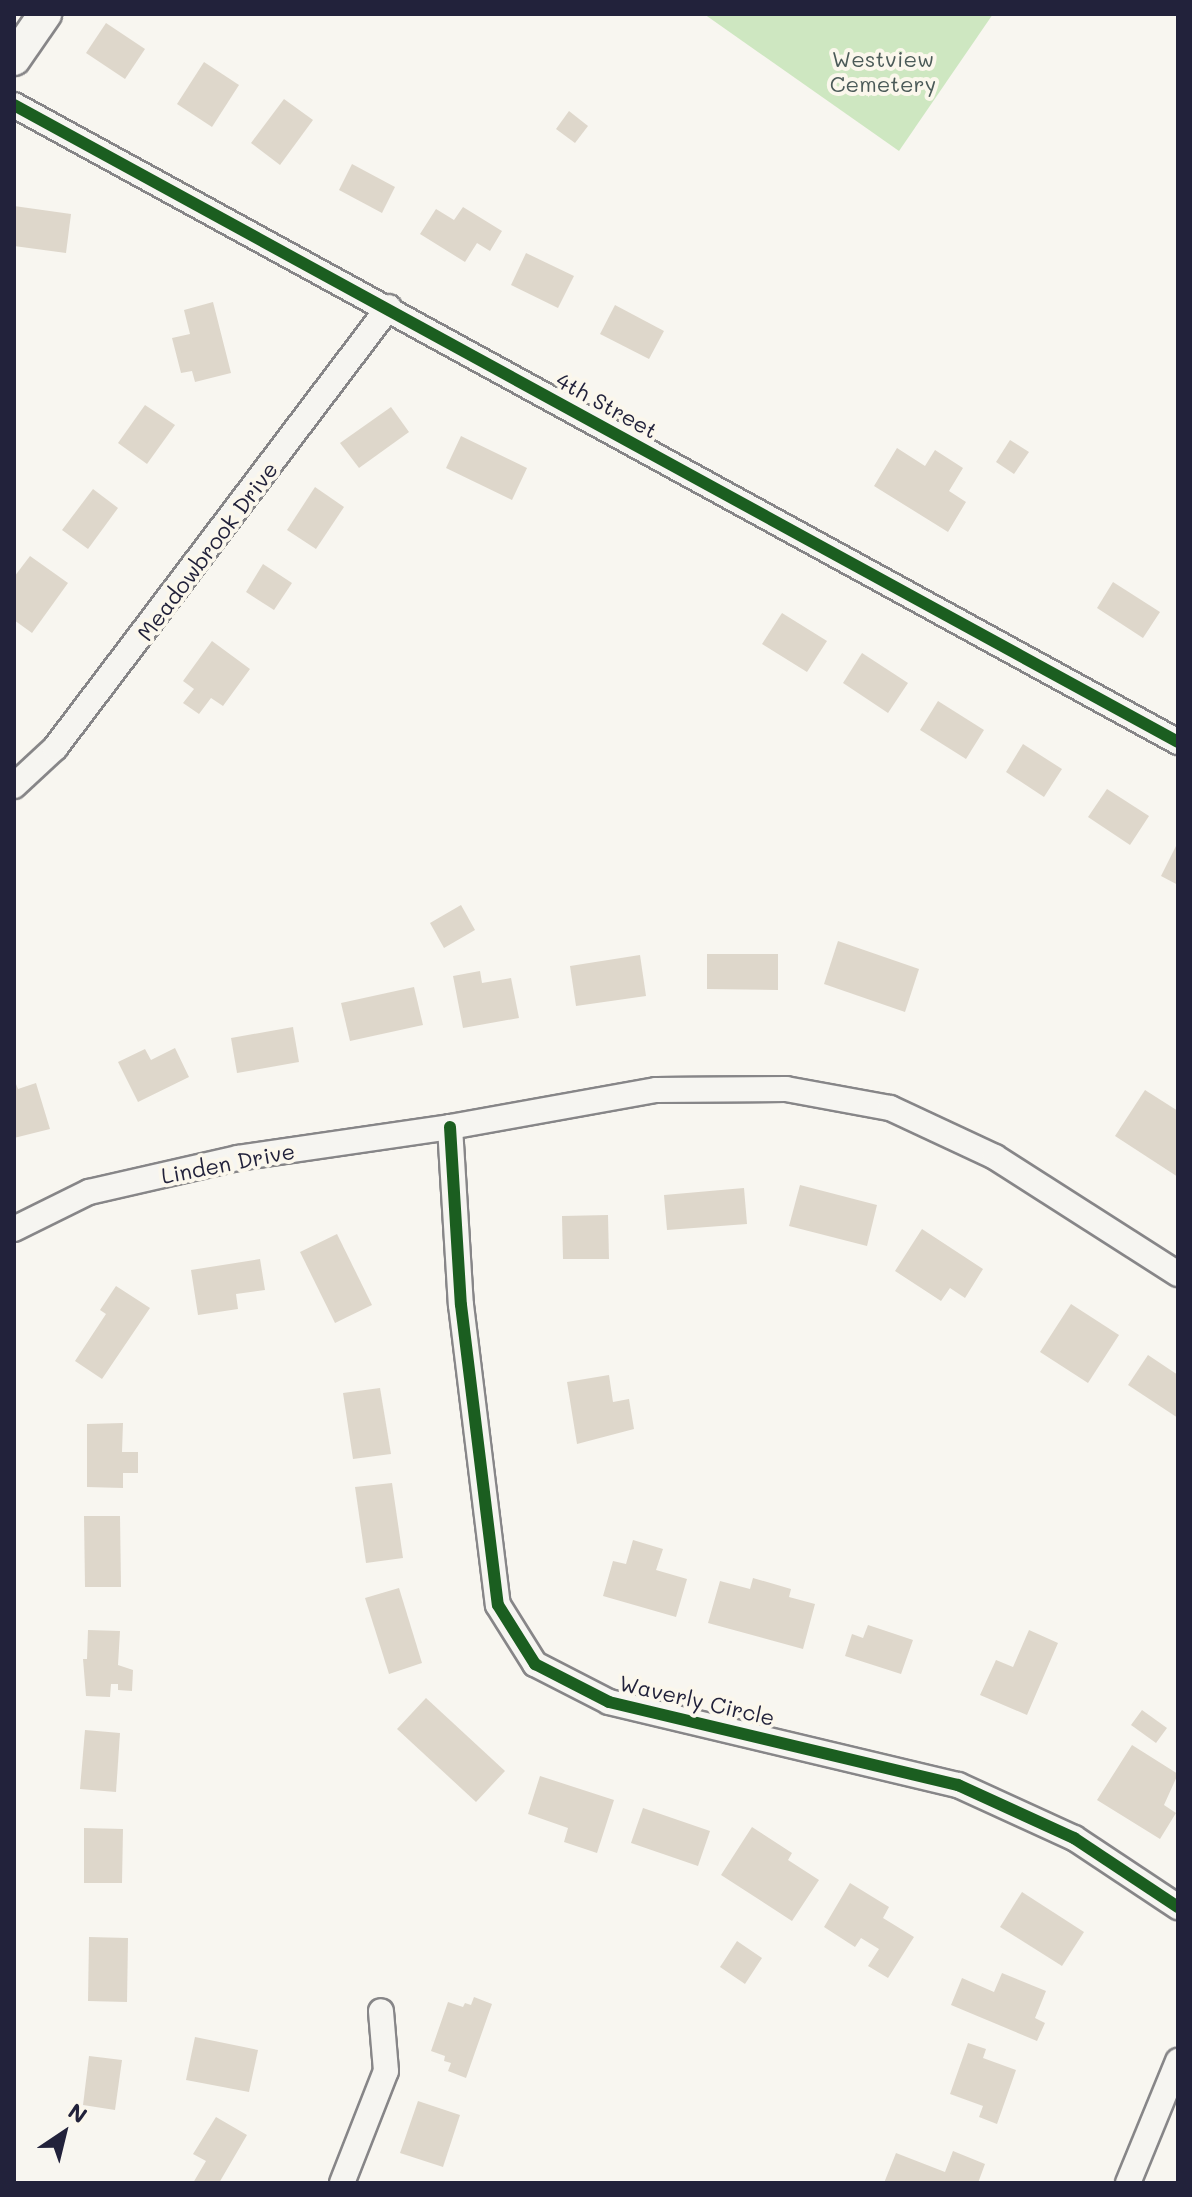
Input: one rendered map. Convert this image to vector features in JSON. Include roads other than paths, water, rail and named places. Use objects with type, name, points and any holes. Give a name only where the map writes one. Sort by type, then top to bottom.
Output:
[{"type":"street","points":[[14,59],[45,14]]},
{"type":"street","name":"4th Street","points":[[14,105],[389,307],[1178,742]]},
{"type":"street","name":"Meadowbrook Drive","points":[[14,786],[55,748],[389,307]]},
{"type":"street","points":[[450,1127],[656,1090],[786,1089],[890,1108],[995,1157],[1178,1274]]},
{"type":"street","name":"Linden Drive","points":[[14,1229],[89,1192],[238,1158],[450,1127]]},
{"type":"street","name":"Waverly Circle","points":[[450,1127],[461,1305],[498,1605],[535,1664],[609,1702],[958,1785],[1074,1838],[1178,1907]]},
{"type":"street","points":[[342,2183],[386,2071],[381,2011]]},
{"type":"street","points":[[1128,2183],[1178,2061]]},
{"type":"park label","name":"Westview Cemetery","points":[[883,70]]}]
